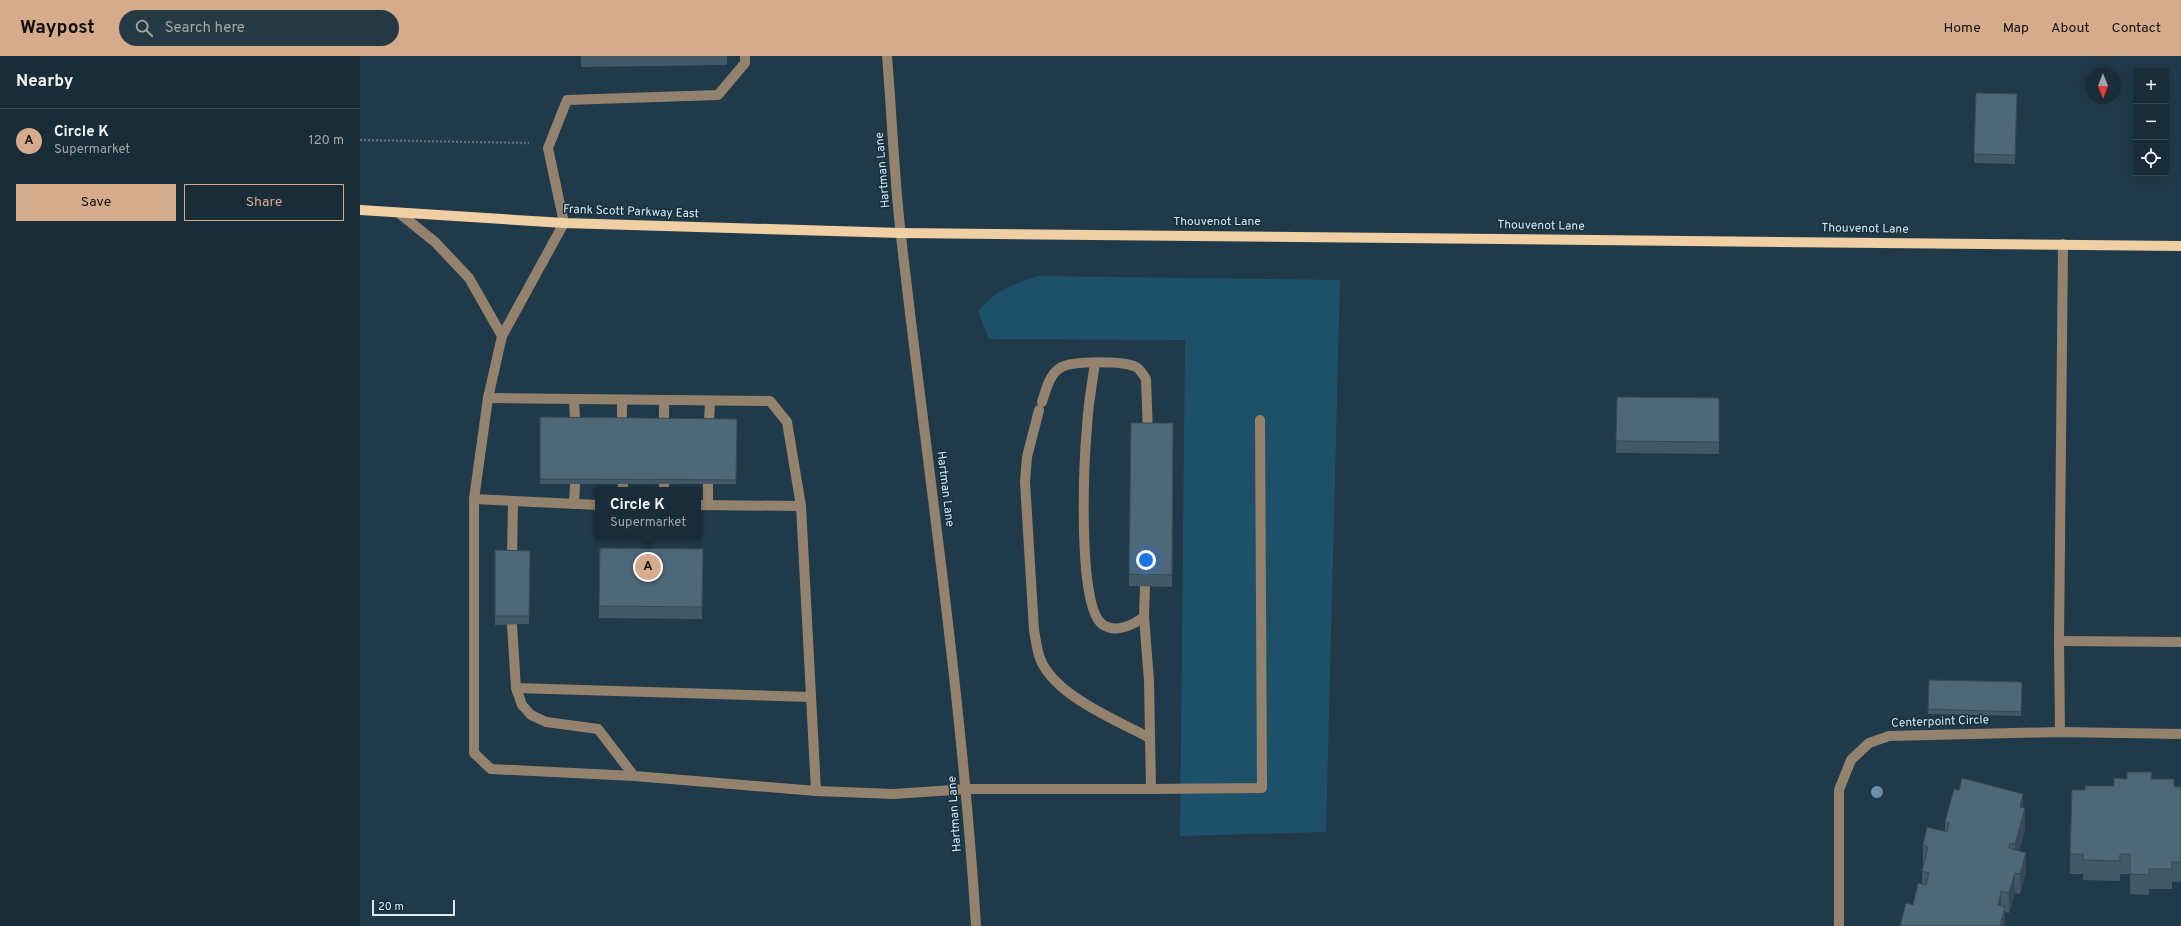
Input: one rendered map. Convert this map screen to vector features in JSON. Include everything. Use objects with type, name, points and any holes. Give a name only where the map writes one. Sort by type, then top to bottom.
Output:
[{"type":"main road","name":"Frank Scott Parkway East","points":[[360,210],[564,223],[901,233]]},
{"type":"main road","name":"Thouvenot Lane","points":[[901,233],[2181,246]]},
{"type":"street","points":[[745,56],[745,63],[718,95],[567,100],[548,148],[564,223],[502,336],[488,398],[474,499],[474,753],[491,769],[634,776],[816,791],[894,794],[967,789],[1262,788],[1260,420]]},
{"type":"street","name":"Hartman Lane","points":[[887,56],[901,233],[955,672],[967,789],[976,926]]},
{"type":"street","points":[[398,213],[434,242],[469,278],[502,336]]},
{"type":"street","points":[[2060,732],[2059,641],[2063,244]]},
{"type":"street","points":[[1095,363],[1087,426],[1084,556],[1086,580],[1092,609],[1102,625],[1112,628],[1123,628],[1133,625],[1144,617]]},
{"type":"street","points":[[1148,434],[1146,379],[1141,371],[1135,367],[1119,363],[1070,364],[1061,368],[1051,377],[1041,406],[1027,457],[1025,482],[1034,630],[1042,663],[1052,679],[1066,692],[1150,738]]},
{"type":"street","points":[[488,398],[770,401],[787,422],[801,506],[816,791]]},
{"type":"street","points":[[574,399],[574,421]]},
{"type":"street","points":[[622,400],[622,422]]},
{"type":"street","points":[[664,400],[664,422]]},
{"type":"street","points":[[710,400],[710,422]]},
{"type":"street","points":[[574,484],[574,504]]},
{"type":"street","points":[[708,484],[703,505],[801,506]]},
{"type":"street","points":[[474,499],[595,505]]},
{"type":"street","points":[[512,559],[513,501]]},
{"type":"street","points":[[1145,586],[1144,617],[1149,681],[1151,789]]},
{"type":"street","points":[[512,625],[516,688],[522,705],[536,718],[546,722],[598,729],[634,776]]},
{"type":"street","points":[[2059,641],[2181,642]]},
{"type":"street","points":[[516,688],[811,697]]},
{"type":"street","name":"Centerpoint Circle","points":[[1839,926],[1840,790],[1851,760],[1869,743],[1889,736],[2060,732],[2181,734]]},
{"type":"path","points":[[360,140],[530,143]]},
{"type":"shaded area","points":[[1038,276],[1340,280],[1326,832],[1180,836],[1185,340],[989,339],[978,311],[998,293],[1013,285]]},
{"type":"building","points":[[1976,93],[2017,94],[2015,155],[1974,154]]},
{"type":"building","points":[[1617,397],[1719,398],[1719,442],[1616,441]]},
{"type":"building","points":[[540,417],[737,419],[736,480],[540,479]]},
{"type":"building","points":[[1131,423],[1173,423],[1172,575],[1129,574]]},
{"type":"building","points":[[600,548],[703,549],[702,607],[599,606]]},
{"type":"building","points":[[495,550],[530,551],[529,616],[495,616]]},
{"type":"building","points":[[1929,680],[2022,682],[2021,712],[1928,709]]},
{"type":"building","points":[[2127,772],[2152,772],[2151,779],[2174,779],[2174,787],[2181,787],[2181,862],[2172,862],[2172,869],[2149,869],[2149,875],[2130,874],[2130,854],[2120,854],[2120,861],[2083,860],[2083,854],[2070,854],[2072,790],[2085,790],[2085,786],[2114,786],[2114,778],[2127,779]]},
{"type":"building","points":[[1962,778],[2023,794],[2020,807],[2025,808],[2015,844],[2010,843],[2009,848],[2026,853],[2020,874],[2015,873],[2009,893],[2001,891],[1998,905],[2005,907],[2000,926],[1900,926],[1906,903],[1913,905],[1918,883],[1926,885],[1929,873],[1922,871],[1928,847],[1923,845],[1927,827],[1947,832],[1949,823],[1945,822],[1954,789],[1959,790]]},
{"type":"place","name":"Circle K","points":[[648,567]]}]
